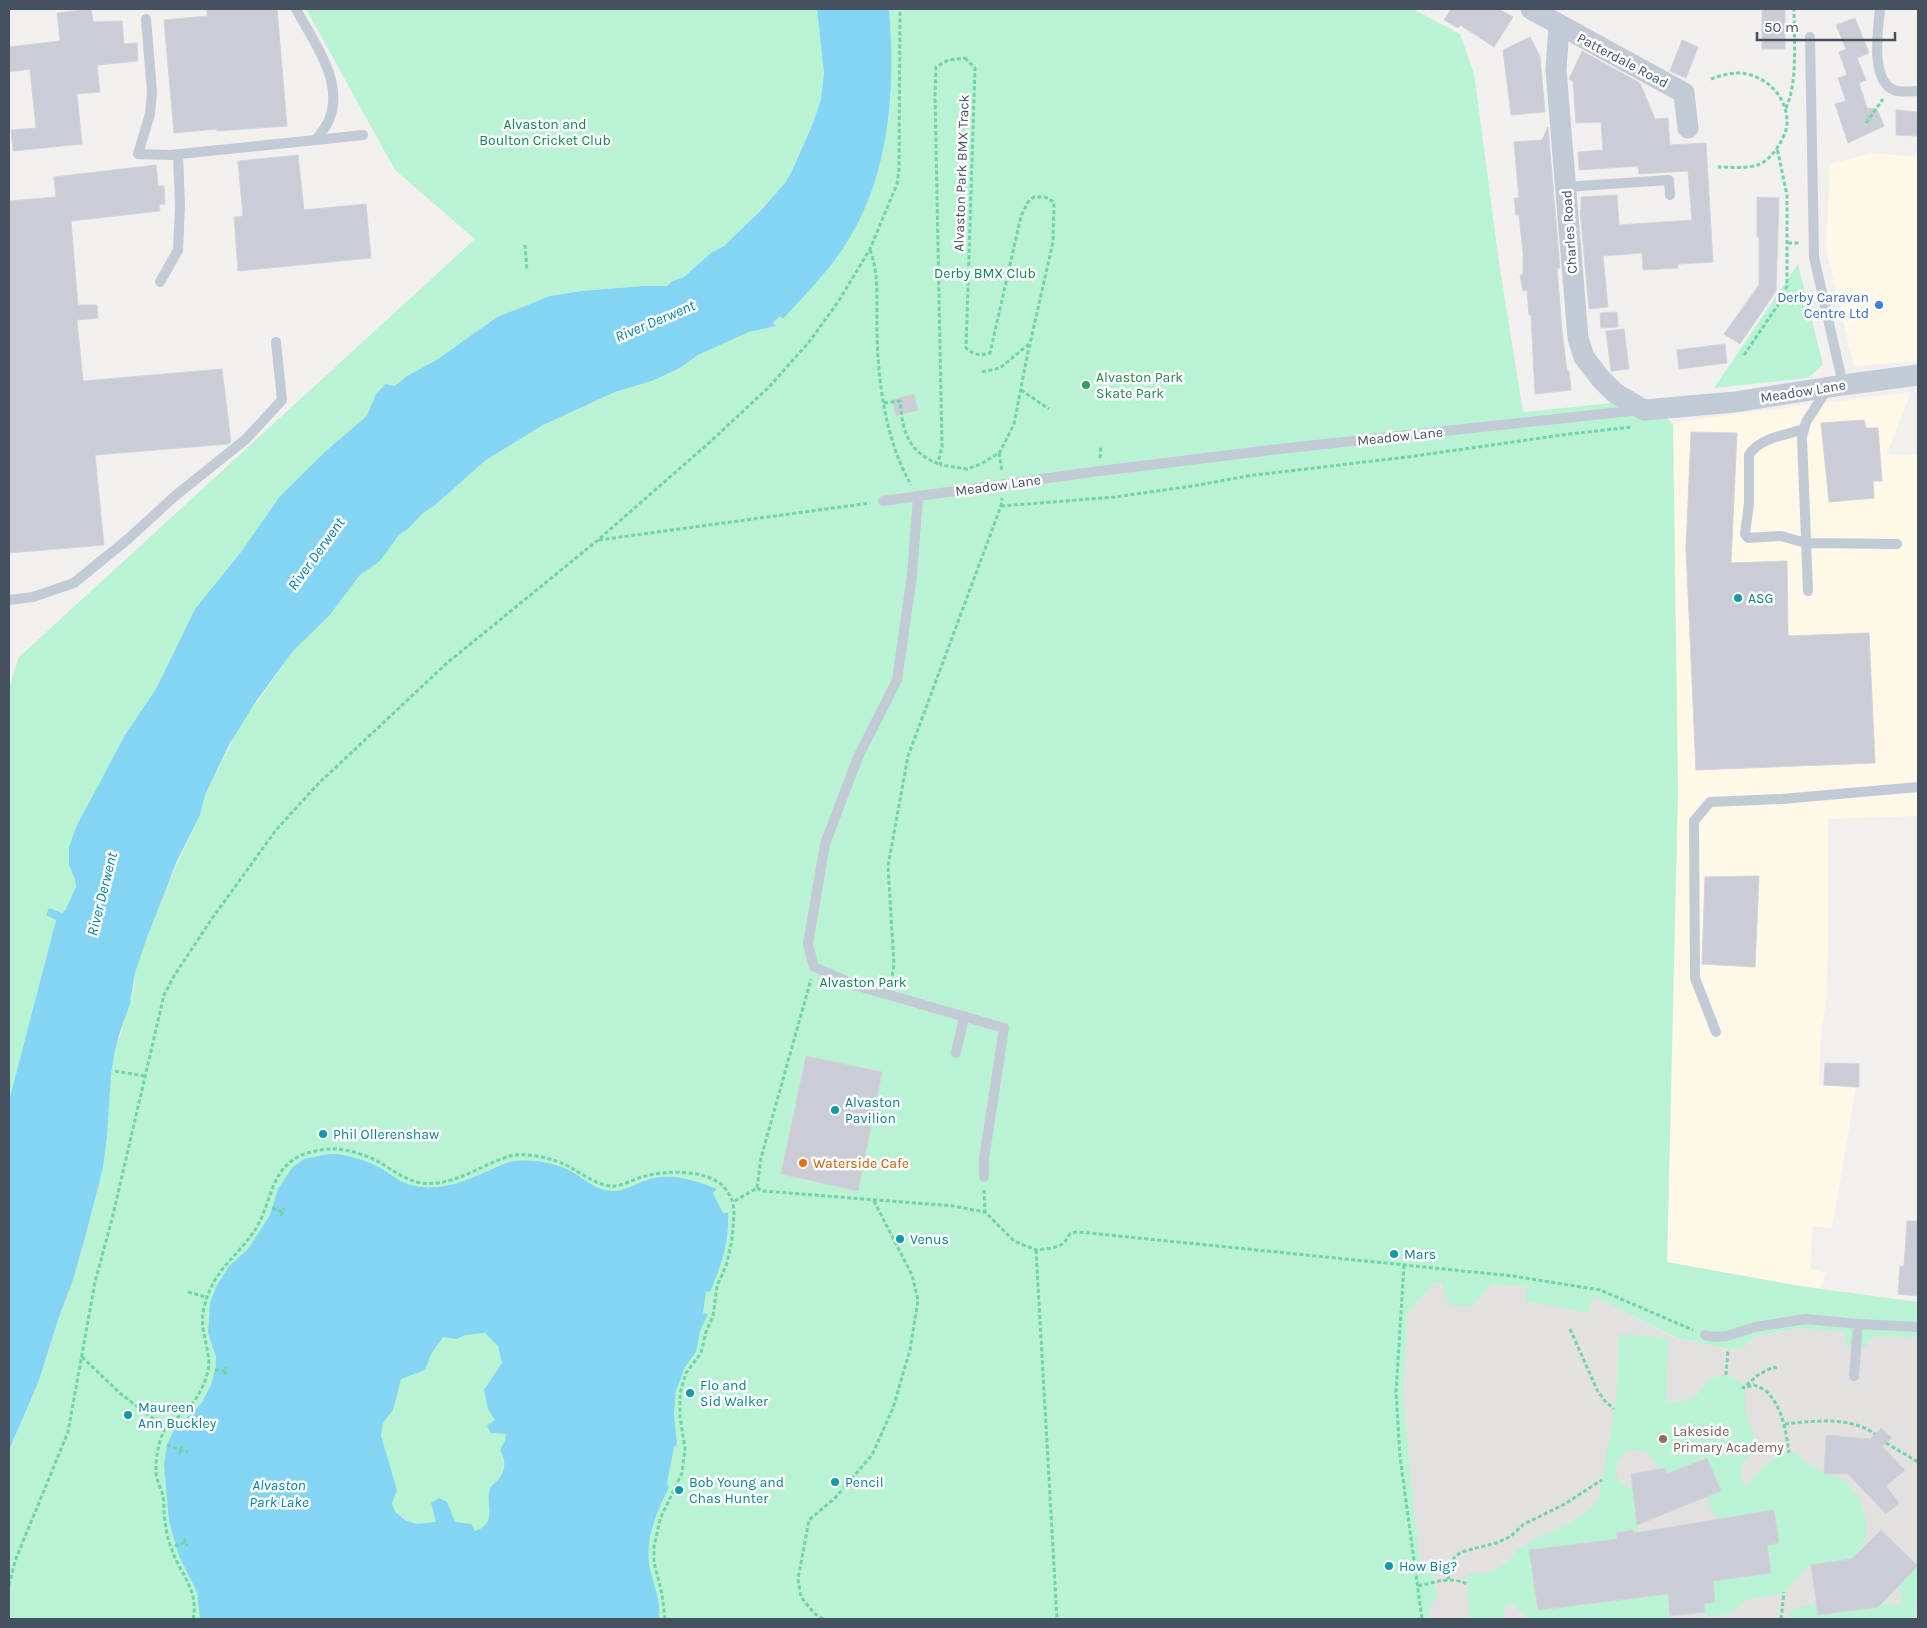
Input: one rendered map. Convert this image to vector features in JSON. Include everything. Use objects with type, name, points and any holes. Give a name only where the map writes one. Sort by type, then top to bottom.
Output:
[{"type":"street","name":"Patterdale Road","points":[[1531,9],[1684,93],[1688,128]]},
{"type":"street","name":"Charles Road","points":[[1559,25],[1556,70],[1574,307],[1580,348],[1590,367],[1641,418]]},
{"type":"street","name":"Meadow Lane","points":[[1641,418],[1909,374]]},
{"type":"lane","points":[[296,9],[326,64],[334,95],[329,120],[316,140]]},
{"type":"lane","points":[[1880,9],[1877,55],[1882,80],[1895,91],[1918,91]]},
{"type":"lane","points":[[146,19],[152,92],[150,114],[138,154],[178,154],[363,135]]},
{"type":"lane","points":[[1808,591],[1802,437],[1806,422],[1836,386],[1814,257],[1810,37]]},
{"type":"lane","points":[[160,282],[178,250],[180,206],[178,154]]},
{"type":"lane","points":[[1565,187],[1669,180],[1670,195]]},
{"type":"lane","points":[[9,600],[34,596],[74,583],[175,496],[246,439],[282,400],[276,342]]},
{"type":"lane","name":"Meadow Lane","points":[[883,501],[1092,472],[1279,449],[1641,418]]},
{"type":"lane","points":[[1804,429],[1762,442],[1753,448],[1748,455],[1749,503],[1745,534],[1748,538],[1782,536],[1806,543],[1897,544]]},
{"type":"lane","points":[[918,497],[912,575],[897,680],[858,757],[825,844],[808,944],[814,967],[858,986],[1004,1028],[984,1159],[984,1176]]},
{"type":"lane","points":[[1716,1032],[1695,978],[1694,821],[1710,802],[1782,799],[1918,787]]},
{"type":"lane","points":[[956,1053],[964,1016]]},
{"type":"lane","points":[[1705,1336],[1727,1336],[1755,1327],[1798,1319],[1918,1327]]},
{"type":"lane","points":[[1854,1376],[1858,1324]]},
{"type":"path","points":[[9,1585],[15,1561],[64,1446],[68,1432],[95,1282],[112,1219],[164,995],[174,976],[211,920],[276,830],[318,784],[447,663],[598,540],[711,441],[769,387],[809,342],[838,302],[870,250],[897,184],[899,170],[900,9]]},
{"type":"path","points":[[1785,109],[1791,98],[1793,79],[1794,9]]},
{"type":"path","name":"Alvaston Park BMX Track","points":[[941,465],[939,458],[942,446],[935,95],[936,67],[948,60],[964,58],[975,68],[966,348],[974,354],[981,356],[990,353],[1021,216],[1028,202],[1034,197],[1045,197],[1054,202],[1053,242],[1030,343]]},
{"type":"path","points":[[1711,79],[1736,72],[1754,75],[1778,92],[1788,122],[1783,137],[1770,158],[1758,164],[1742,167],[1718,167]]},
{"type":"path","points":[[1866,123],[1892,88]]},
{"type":"path","points":[[1744,355],[1780,302],[1788,286],[1788,196],[1777,148]]},
{"type":"path","points":[[525,245],[527,272]]},
{"type":"path","points":[[870,250],[875,263],[877,335],[884,403],[900,462],[918,497]]},
{"type":"path","points":[[884,403],[900,401],[902,419],[910,442],[917,452],[926,459],[941,465],[967,469],[981,464],[1000,452],[1014,424],[1030,343]]},
{"type":"path","points":[[982,372],[1000,368],[1030,343]]},
{"type":"path","points":[[1021,390],[1049,410]]},
{"type":"path","points":[[1001,506],[1115,497],[1248,476],[1415,456],[1569,434],[1641,418]]},
{"type":"path","points":[[890,996],[894,964],[888,866],[908,756],[1001,506],[1004,485]]},
{"type":"path","points":[[598,540],[883,501]]},
{"type":"path","points":[[733,1202],[757,1188],[764,1149],[814,967]]},
{"type":"path","points":[[115,1071],[145,1076]]},
{"type":"path","points":[[193,1619],[193,1592],[170,1545],[163,1497],[157,1479],[156,1468],[161,1438],[165,1428],[193,1404],[204,1382],[209,1359],[201,1323],[206,1297],[216,1276],[245,1244],[254,1231],[275,1183],[286,1165],[302,1155],[335,1149],[348,1150],[381,1163],[406,1178],[421,1182],[448,1181],[513,1155],[560,1162],[596,1182],[612,1186],[649,1175],[686,1172],[721,1184],[729,1194],[733,1202],[734,1214],[726,1266],[717,1286],[713,1316],[706,1332],[701,1353],[686,1373],[679,1400],[685,1449],[682,1473],[660,1519],[654,1547],[654,1562],[662,1594],[665,1619]]},
{"type":"path","points":[[984,1176],[985,1212]]},
{"type":"path","points":[[757,1188],[763,1191],[954,1206],[985,1212],[1014,1241],[1036,1250],[1059,1246],[1064,1243],[1070,1234],[1076,1232],[1513,1276],[1584,1286],[1600,1290],[1705,1336]]},
{"type":"path","points":[[823,1619],[815,1614],[801,1598],[798,1579],[809,1520],[835,1498],[872,1455],[893,1408],[907,1360],[918,1300],[912,1275],[874,1201]]},
{"type":"path","points":[[272,1208],[282,1212]]},
{"type":"path","points":[[1036,1250],[1057,1619]]},
{"type":"path","points":[[1404,1265],[1396,1392],[1401,1464],[1422,1619]]},
{"type":"path","points":[[188,1292],[206,1297]]},
{"type":"path","points":[[1570,1328],[1598,1392],[1604,1401],[1614,1409]]},
{"type":"path","points":[[1726,1375],[1727,1336]]},
{"type":"path","points":[[82,1356],[122,1394],[165,1428]]},
{"type":"path","points":[[1777,1368],[1774,1367],[1758,1375],[1743,1388],[1754,1385],[1767,1391],[1777,1406],[1785,1424],[1789,1454]]},
{"type":"path","points":[[215,1370],[226,1371]]},
{"type":"path","points":[[1785,1424],[1838,1422],[1856,1424],[1875,1434]]},
{"type":"path","points":[[1886,1443],[1918,1462]]},
{"type":"path","points":[[167,1445],[188,1452]]},
{"type":"path","points":[[1448,1579],[1454,1558],[1461,1552],[1496,1544],[1529,1522],[1563,1505],[1602,1480]]},
{"type":"path","points":[[175,1546],[185,1542]]},
{"type":"path","points":[[1418,1586],[1448,1579],[1457,1579],[1467,1584]]},
{"type":"path","points":[[1782,1619],[1784,1592]]},
{"type":"shaded area","name":"Derby Caravan Centre Ltd","points":[[1872,153],[1918,157],[1918,361],[1854,366],[1826,249],[1830,164]]},
{"type":"shaded area","points":[[1911,392],[1887,454],[1918,455],[1918,816],[1828,819],[1828,958],[1819,1085],[1856,1088],[1832,1229],[1813,1226],[1810,1269],[1826,1273],[1820,1289],[1667,1263],[1678,791],[1673,425],[1682,421]]},
{"type":"shaded area","name":"Lakeside Primary Academy","points":[[1434,1283],[1504,1284],[1590,1294],[1674,1337],[1729,1349],[1741,1349],[1754,1337],[1799,1328],[1918,1338],[1918,1619],[1430,1619],[1428,1609],[1438,1595],[1432,1573],[1420,1561],[1404,1396],[1407,1314]]},
{"type":"green space","name":"Alvaston and Boulton Cricket Club","points":[[306,9],[817,9],[824,73],[821,99],[813,123],[785,183],[724,246],[711,253],[684,277],[672,281],[667,286],[581,291],[550,296],[497,317],[438,359],[376,394],[367,415],[327,450],[280,496],[241,552],[195,609],[156,689],[125,735],[77,825],[69,865],[76,879],[75,892],[62,913],[46,915],[56,920],[9,1101],[9,688],[18,658],[475,239],[395,170]]},
{"type":"green space","name":"Alvaston Park","points":[[889,9],[1413,9],[1460,34],[1474,73],[1499,262],[1523,412],[1651,399],[1673,425],[1678,791],[1667,1262],[1799,1286],[1918,1302],[1918,1338],[1873,1335],[1865,1348],[1847,1346],[1844,1332],[1799,1328],[1754,1337],[1741,1350],[1728,1349],[1675,1337],[1595,1297],[1592,1300],[1589,1313],[1526,1301],[1527,1287],[1492,1284],[1472,1306],[1449,1305],[1442,1283],[1434,1283],[1407,1314],[1404,1396],[1420,1561],[1432,1573],[1438,1595],[1429,1609],[1430,1619],[9,1619],[9,1450],[38,1383],[73,1280],[86,1234],[103,1168],[114,1056],[134,989],[135,973],[160,900],[200,815],[205,795],[240,726],[293,651],[329,616],[360,575],[380,561],[399,535],[408,529],[423,513],[434,506],[486,460],[543,425],[615,392],[652,381],[680,368],[698,355],[749,332],[775,326],[773,323],[780,316],[783,319],[814,285],[842,250],[858,223],[871,194],[880,165],[890,102],[891,39]]},
{"type":"green space","points":[[1798,264],[1823,365],[1808,378],[1714,388]]},
{"type":"green space","points":[[1619,1334],[1668,1338],[1666,1403],[1691,1399],[1712,1378],[1726,1376],[1741,1381],[1746,1400],[1744,1410],[1753,1432],[1750,1453],[1743,1463],[1740,1473],[1745,1487],[1776,1458],[1789,1453],[1799,1455],[1811,1466],[1846,1482],[1858,1498],[1866,1520],[1867,1532],[1861,1552],[1853,1559],[1812,1565],[1805,1569],[1781,1593],[1746,1601],[1730,1613],[1708,1617],[1704,1604],[1715,1602],[1713,1581],[1771,1573],[1767,1545],[1779,1543],[1774,1510],[1717,1520],[1706,1497],[1721,1491],[1707,1459],[1667,1474],[1658,1469],[1651,1457],[1643,1451],[1634,1450],[1626,1453],[1620,1459],[1617,1475],[1623,1484],[1633,1489],[1638,1530],[1617,1533],[1618,1539],[1530,1550],[1538,1610],[1668,1594],[1670,1619],[1528,1619],[1511,1603],[1506,1605],[1503,1610],[1504,1619],[1469,1619],[1467,1574],[1488,1572],[1503,1565],[1522,1546],[1574,1520],[1592,1507],[1599,1498],[1616,1401]]},
{"type":"green space","points":[[1918,1566],[1918,1600],[1914,1619],[1786,1619],[1794,1609],[1816,1603],[1818,1615],[1882,1603],[1894,1606],[1899,1604],[1903,1597],[1897,1587]]},
{"type":"water","name":"River Derwent","points":[[817,9],[889,9],[891,71],[886,134],[880,165],[871,194],[858,223],[842,250],[814,286],[783,319],[780,316],[773,323],[776,326],[749,332],[698,355],[680,368],[652,381],[615,392],[543,425],[486,460],[434,506],[423,513],[408,529],[399,535],[380,561],[360,575],[329,616],[293,651],[257,700],[229,745],[205,795],[200,815],[176,863],[135,973],[130,1004],[114,1056],[103,1168],[86,1234],[73,1280],[38,1383],[9,1450],[9,1101],[56,920],[46,915],[49,908],[62,913],[66,909],[76,887],[69,865],[69,847],[77,825],[125,735],[156,689],[195,609],[241,552],[280,496],[327,450],[367,415],[376,394],[386,384],[394,386],[407,376],[438,359],[497,317],[550,296],[581,291],[667,286],[672,281],[684,277],[711,253],[724,246],[760,211],[785,183],[813,123],[821,99],[824,73]]},
{"type":"water","name":"Alvaston Park Lake","points":[[329,1154],[352,1157],[374,1165],[404,1182],[424,1187],[441,1187],[458,1183],[505,1163],[537,1161],[561,1167],[596,1187],[611,1191],[620,1190],[647,1180],[665,1177],[691,1180],[717,1189],[713,1193],[723,1213],[728,1213],[726,1244],[710,1292],[706,1291],[703,1313],[708,1314],[700,1331],[696,1352],[685,1367],[676,1391],[674,1414],[677,1445],[674,1447],[667,1483],[669,1487],[652,1527],[650,1537],[650,1569],[658,1600],[659,1619],[200,1619],[197,1592],[179,1556],[169,1521],[164,1464],[167,1445],[174,1430],[201,1404],[211,1385],[216,1366],[216,1357],[208,1333],[210,1303],[217,1285],[230,1265],[248,1249],[270,1215],[278,1189],[292,1168],[304,1159]],"holes":[[[485,1333],[498,1346],[502,1363],[484,1390],[488,1409],[495,1420],[487,1426],[491,1433],[506,1434],[505,1441],[500,1450],[503,1457],[503,1472],[491,1487],[489,1493],[489,1517],[487,1523],[475,1531],[471,1524],[455,1522],[447,1502],[439,1498],[431,1503],[436,1522],[416,1524],[405,1520],[395,1512],[392,1503],[397,1490],[381,1436],[383,1423],[393,1410],[401,1379],[425,1370],[431,1354],[443,1337],[457,1339],[465,1335]]]},
{"type":"building","points":[[91,9],[93,22],[122,21],[124,44],[137,43],[138,61],[97,65],[100,92],[77,94],[82,144],[13,151],[11,130],[36,128],[30,69],[9,72],[9,47],[60,41],[57,13]]},
{"type":"building","points":[[207,9],[277,9],[287,126],[174,133],[164,20],[207,16]]},
{"type":"building","points":[[1451,9],[1499,9],[1513,17],[1494,47],[1460,25],[1458,28],[1444,20]]},
{"type":"building","points":[[1762,9],[1785,9],[1785,49],[1762,49]]},
{"type":"building","points":[[1855,18],[1869,53],[1857,58],[1866,80],[1859,83],[1867,108],[1877,109],[1884,126],[1848,143],[1835,104],[1846,101],[1838,78],[1847,75],[1839,52],[1846,49],[1836,25]]},
{"type":"building","points":[[1530,37],[1540,56],[1545,112],[1511,115],[1503,50]]},
{"type":"building","points":[[1682,40],[1698,47],[1686,78],[1670,71]]},
{"type":"building","points":[[1582,51],[1640,83],[1655,119],[1668,118],[1670,145],[1706,143],[1713,262],[1678,264],[1678,268],[1643,270],[1642,253],[1603,256],[1608,307],[1589,309],[1580,210],[1581,197],[1617,195],[1619,225],[1692,220],[1688,171],[1639,174],[1638,166],[1579,170],[1578,152],[1603,150],[1601,122],[1576,123],[1573,81],[1569,79]]},
{"type":"building","points":[[1896,110],[1918,112],[1918,136],[1896,135]]},
{"type":"building","points":[[1548,127],[1560,268],[1557,268],[1562,330],[1571,390],[1535,394],[1531,315],[1529,315],[1527,290],[1523,291],[1520,275],[1523,275],[1523,252],[1519,215],[1516,215],[1514,198],[1519,198],[1514,142],[1542,140]]},
{"type":"building","points":[[298,155],[304,210],[366,204],[371,258],[238,271],[234,217],[243,216],[238,161]]},
{"type":"building","points":[[156,165],[158,186],[164,186],[165,204],[159,204],[160,211],[71,221],[78,305],[97,305],[98,318],[77,320],[83,381],[222,369],[231,442],[228,444],[95,455],[104,545],[9,553],[9,201],[56,197],[54,177]]},
{"type":"building","points":[[1757,197],[1779,198],[1776,291],[1740,344],[1724,334],[1759,285]]},
{"type":"building","points":[[1617,312],[1618,327],[1601,328],[1600,313]]},
{"type":"building","points":[[1624,329],[1629,369],[1611,371],[1606,331]]},
{"type":"building","points":[[1725,344],[1727,363],[1679,369],[1677,350]]},
{"type":"building","points":[[914,394],[918,410],[896,416],[892,400]]},
{"type":"building","points":[[1864,420],[1866,428],[1878,428],[1882,481],[1873,481],[1874,498],[1829,502],[1821,423]]},
{"type":"building","name":"ASG","points":[[1691,432],[1737,433],[1731,563],[1787,561],[1788,636],[1869,633],[1875,763],[1696,770],[1686,549]]},
{"type":"building","points":[[1759,876],[1755,967],[1702,964],[1705,877]]},
{"type":"building","name":"Alvaston Pavilion","points":[[806,1056],[882,1072],[858,1191],[781,1174]]},
{"type":"building","points":[[1825,1063],[1859,1064],[1859,1087],[1824,1085]]},
{"type":"building","points":[[1907,1221],[1918,1221],[1918,1296],[1898,1294],[1900,1266],[1904,1266]]},
{"type":"building","points":[[1881,1428],[1892,1438],[1882,1446],[1905,1470],[1886,1486],[1899,1503],[1886,1514],[1848,1474],[1824,1474],[1826,1435],[1870,1439]]},
{"type":"building","points":[[1707,1458],[1721,1491],[1637,1525],[1631,1474],[1665,1468],[1667,1474]]},
{"type":"building","points":[[1774,1510],[1779,1543],[1767,1545],[1771,1573],[1713,1581],[1715,1602],[1704,1604],[1705,1612],[1670,1616],[1668,1594],[1538,1610],[1529,1550],[1618,1539],[1616,1533],[1633,1530],[1634,1533]]},
{"type":"building","points":[[1881,1530],[1918,1566],[1878,1607],[1818,1615],[1811,1565],[1852,1559]]},
{"type":"place","name":"Derby Caravan Centre Ltd","points":[[1879,305]]},
{"type":"place","name":"Alvaston Park Skate Park","points":[[1086,385]]},
{"type":"place","name":"ASG","points":[[1738,598]]},
{"type":"place","name":"Alvaston Pavilion","points":[[835,1110]]},
{"type":"place","name":"Phil Ollerenshaw","points":[[323,1134]]},
{"type":"place","name":"Waterside Cafe","points":[[803,1163]]},
{"type":"place","name":"Venus","points":[[900,1239]]},
{"type":"place","name":"Mars","points":[[1394,1254]]},
{"type":"place","name":"Flo and Sid Walker","points":[[690,1393]]},
{"type":"place","name":"Maureen Ann Buckley","points":[[128,1415]]},
{"type":"place","name":"Lakeside Primary Academy","points":[[1663,1439]]},
{"type":"place","name":"Pencil","points":[[835,1482]]},
{"type":"place","name":"Bob Young and Chas Hunter","points":[[679,1490]]},
{"type":"place","name":"How Big?","points":[[1389,1566]]},
{"type":"park label","name":"Derby BMX Club","points":[[985,273]]}]
